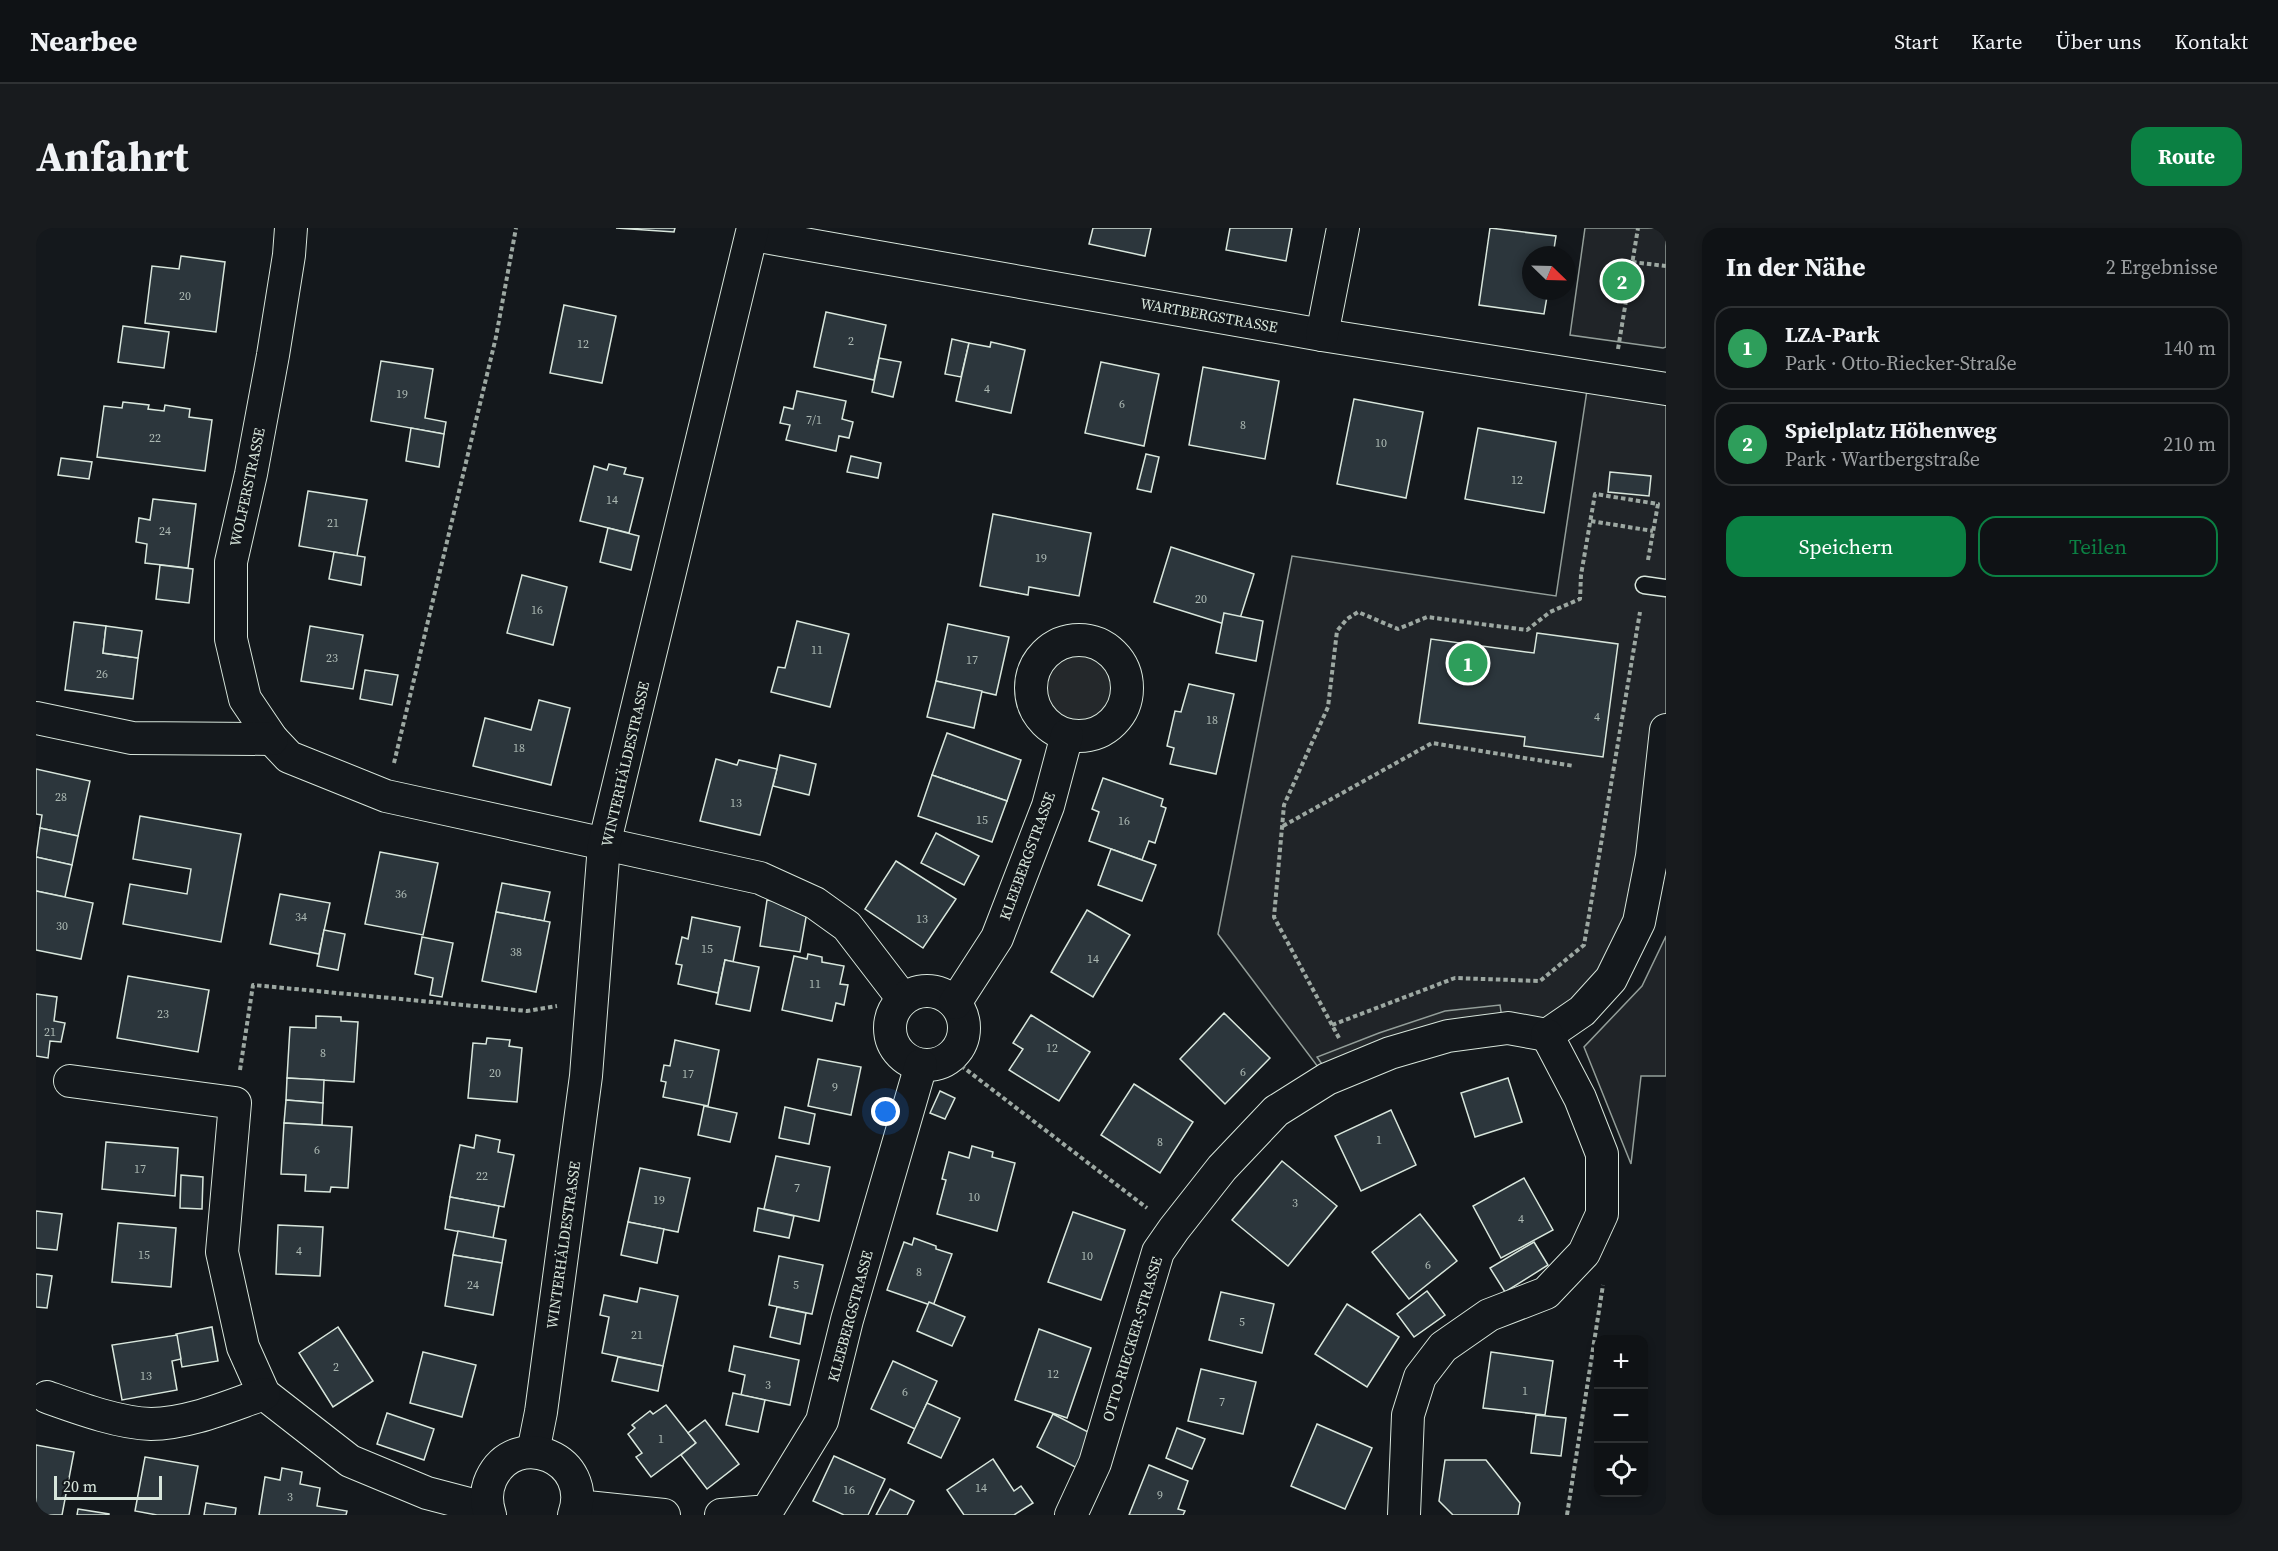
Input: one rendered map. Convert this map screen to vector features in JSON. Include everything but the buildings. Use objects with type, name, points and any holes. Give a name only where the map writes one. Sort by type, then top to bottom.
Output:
[{"type":"street","name":"WOLFERSTRASSE","points":[[291,228],[289,255],[273,355],[251,474],[231,562],[231,639],[245,699],[272,739],[289,757],[386,796],[604,845]]},
{"type":"street","points":[[1322,335],[1343,228]]},
{"type":"street","name":"WARTBERGSTRASSE","points":[[753,231],[1322,335],[1666,389]]},
{"type":"street","name":"WINTERHÄLDESTRASSE","points":[[533,1452],[543,1400],[585,1083],[604,845],[753,231]]},
{"type":"street","points":[[36,718],[132,738],[272,739]]},
{"type":"street","points":[[1404,1515],[1408,1415],[1420,1377],[1443,1347],[1489,1315],[1546,1293],[1584,1253],[1602,1214],[1602,1154],[1580,1098],[1547,1035],[1582,1011],[1611,979],[1639,922],[1652,856],[1666,730]]},
{"type":"street","name":"KLEEBERGSTRASSE","points":[[721,1515],[769,1513],[822,1421],[850,1309],[936,1061],[959,1048],[963,1037],[962,1013],[955,1003],[997,938],[1048,806],[1067,735]]},
{"type":"street","points":[[604,845],[760,878],[815,903],[847,926],[903,999]]},
{"type":"street","points":[[936,1061],[910,1061],[899,1054],[889,1032],[893,1014],[903,999],[924,990],[936,991],[955,1003]]},
{"type":"street","name":"OTTO-RIECKER-STRASSE","points":[[1071,1515],[1095,1463],[1156,1257],[1174,1229],[1222,1168],[1276,1111],[1327,1079],[1390,1053],[1448,1036],[1508,1028],[1547,1035]]},
{"type":"street","points":[[70,1080],[235,1104],[222,1252],[243,1347],[264,1394],[350,1461],[427,1493],[489,1512],[486,1495],[496,1469],[507,1459],[533,1452],[549,1455],[562,1463],[572,1475],[577,1490],[575,1510],[664,1515]]},
{"type":"street","points":[[47,1397],[99,1415],[151,1424],[197,1417],[264,1394]]},
{"type":"lane","points":[[1644,585],[1666,588]]},
{"type":"path","points":[[386,796],[496,337],[516,228]]},
{"type":"path","points":[[1613,380],[1638,228]]},
{"type":"path","points":[[1632,262],[1666,266]]},
{"type":"path","points":[[1332,1025],[1455,978],[1540,981],[1584,945],[1658,504],[1595,494],[1581,575],[1580,600],[1550,612],[1527,630],[1427,617],[1398,629],[1358,612],[1347,619],[1337,631],[1328,707],[1284,805],[1274,917],[1355,1068]]},
{"type":"path","points":[[1591,521],[1653,531]]},
{"type":"path","points":[[1282,826],[1432,743],[1574,766]]},
{"type":"path","points":[[235,1104],[253,984],[527,1011],[590,1001]]},
{"type":"path","points":[[936,1061],[1174,1229]]},
{"type":"path","points":[[1567,1515],[1603,1284]]},
{"type":"shaded area","points":[[1585,228],[1666,228],[1666,347],[1570,335]]},
{"type":"shaded area","points":[[1589,377],[1666,389],[1666,730],[1634,933],[1595,996],[1520,1029],[1327,1079],[1218,934],[1292,556],[1556,596]]},
{"type":"shaded area","points":[[1079,640],[1097,644],[1113,654],[1123,670],[1127,688],[1123,706],[1113,722],[1097,732],[1079,736],[1061,732],[1045,722],[1035,706],[1031,688],[1035,670],[1045,654],[1061,644]]},
{"type":"shaded area","points":[[1666,936],[1666,1076],[1641,1076],[1631,1164],[1584,1047],[1642,986]]},
{"type":"shaded area","points":[[1500,1005],[1504,1031],[1333,1080],[1317,1057],[1445,1011]]},
{"type":"place","name":"Spielplatz Höhenweg","points":[[1622,281]]},
{"type":"place","name":"LZA-Park","points":[[1468,663]]}]
